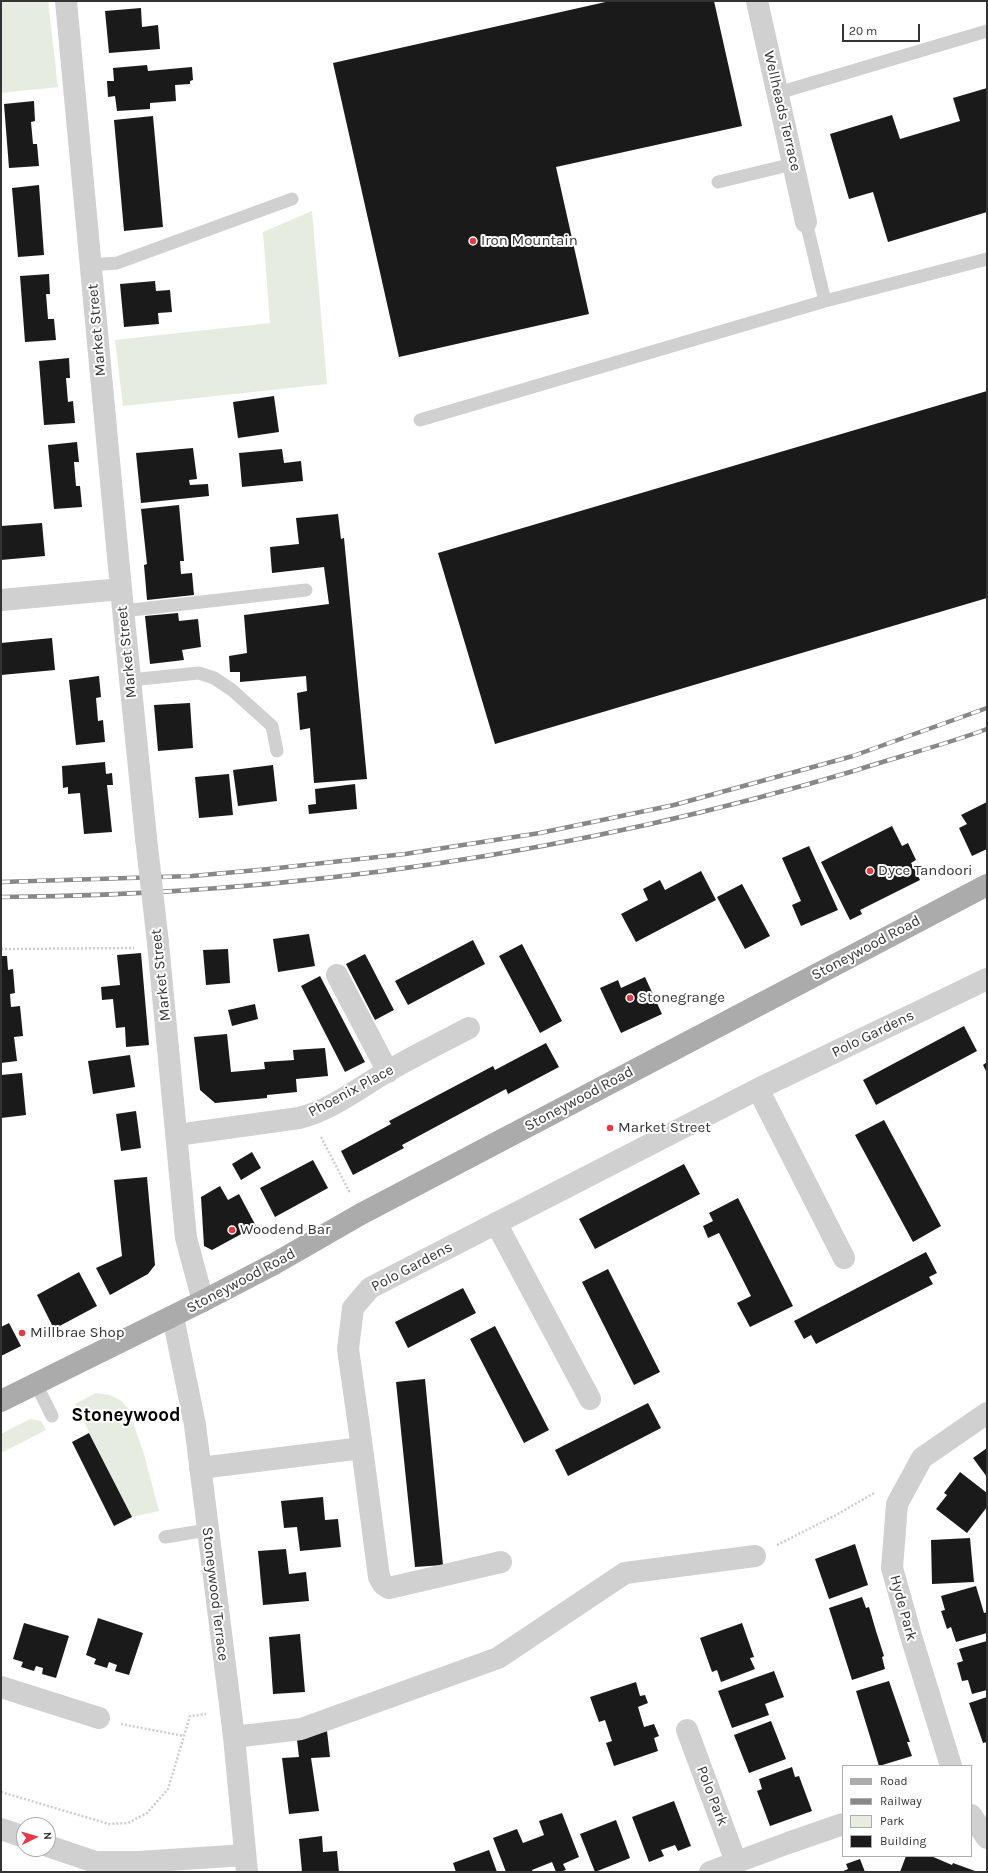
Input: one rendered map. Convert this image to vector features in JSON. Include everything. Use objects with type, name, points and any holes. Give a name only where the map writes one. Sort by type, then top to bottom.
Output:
[{"type":"main road","name":"Stoneywood Road","points":[[1,1401],[202,1302],[274,1264],[361,1214],[987,885]]},
{"type":"street","name":"Market Street","points":[[66,1],[120,589],[158,946],[186,1238],[202,1302]]},
{"type":"street","name":"Wellheads Terrace","points":[[757,1],[806,222]]},
{"type":"street","points":[[1,600],[120,589]]},
{"type":"street","points":[[337,975],[388,1072]]},
{"type":"street","name":"Polo Gardens","points":[[501,1562],[389,1588],[383,1584],[379,1577],[348,1349],[353,1308],[370,1288],[758,1089],[987,978]]},
{"type":"street","name":"Phoenix Place","points":[[177,1135],[310,1115],[344,1098],[469,1028]]},
{"type":"street","points":[[758,1089],[844,1258]]},
{"type":"street","points":[[496,1223],[590,1400]]},
{"type":"street","name":"Stoneywood Terrace","points":[[173,1317],[195,1425],[234,1737],[246,1863]]},
{"type":"street","name":"Hyde Park","points":[[950,1765],[892,1568],[897,1504],[922,1458],[987,1413]]},
{"type":"street","points":[[200,1468],[362,1448]]},
{"type":"street","points":[[234,1737],[301,1729],[394,1697],[498,1658],[625,1573],[755,1556]]},
{"type":"street","points":[[1,1687],[99,1718]]},
{"type":"street","name":"Polo Park","points":[[687,1730],[736,1862]]},
{"type":"street","points":[[972,1816],[987,1838]]},
{"type":"street","points":[[710,1872],[842,1824]]},
{"type":"street","points":[[1,1829],[16,1834]]},
{"type":"street","points":[[56,1849],[95,1862],[246,1863]]},
{"type":"lane","points":[[778,93],[987,31]]},
{"type":"lane","points":[[718,182],[794,164]]},
{"type":"lane","points":[[91,265],[117,263],[292,198]]},
{"type":"lane","points":[[806,222],[825,301]]},
{"type":"lane","points":[[420,420],[825,301],[987,259]]},
{"type":"lane","points":[[123,610],[306,590]]},
{"type":"lane","points":[[130,680],[199,673],[214,678],[232,690],[272,726],[277,751]]},
{"type":"lane","points":[[36,1384],[52,1416]]},
{"type":"lane","points":[[165,1537],[207,1530]]},
{"type":"path","points":[[1,949],[158,946]]},
{"type":"path","points":[[310,1115],[361,1214]]},
{"type":"path","points":[[755,1556],[836,1515],[876,1492]]},
{"type":"path","points":[[1,1792],[109,1824],[128,1823],[147,1813],[168,1789],[190,1716],[231,1713]]},
{"type":"path","points":[[99,1718],[130,1726],[184,1736]]},
{"type":"green space","points":[[1,1],[48,1],[58,87],[1,93]]},
{"type":"green space","points":[[312,211],[327,384],[123,406],[115,340],[270,323],[263,232]]},
{"type":"green space","points":[[96,1393],[110,1395],[120,1400],[128,1408],[144,1454],[159,1511],[132,1517],[75,1404]]},
{"type":"green space","points":[[30,1419],[41,1421],[46,1430],[1,1453],[1,1434]]},
{"type":"building","name":"Iron Mountain","points":[[610,1],[714,1],[742,126],[556,167],[589,314],[399,357],[333,63]]},
{"type":"building","points":[[141,8],[142,27],[158,25],[160,49],[109,53],[105,11]]},
{"type":"building","points":[[147,65],[148,71],[192,67],[193,80],[190,81],[190,84],[175,85],[176,101],[150,103],[150,109],[117,111],[115,96],[108,97],[107,81],[114,81],[113,68]]},
{"type":"building","points":[[987,88],[987,212],[888,242],[873,192],[849,199],[830,134],[892,115],[900,139],[960,121],[953,98]]},
{"type":"building","points":[[34,101],[35,121],[31,122],[33,144],[37,144],[39,166],[9,168],[4,104]]},
{"type":"building","points":[[153,116],[163,227],[124,231],[114,120]]},
{"type":"building","points":[[39,185],[44,255],[18,257],[12,188]]},
{"type":"building","points":[[49,274],[50,294],[46,294],[48,319],[54,319],[56,340],[25,342],[20,276]]},
{"type":"building","points":[[155,281],[156,291],[170,290],[172,312],[158,313],[159,324],[124,327],[120,284]]},
{"type":"building","points":[[69,358],[70,378],[66,378],[68,402],[73,401],[75,423],[44,425],[39,361]]},
{"type":"building","points":[[987,391],[987,598],[495,744],[438,553]]},
{"type":"building","points":[[274,396],[279,432],[238,438],[233,402]]},
{"type":"building","points":[[77,442],[79,462],[74,462],[76,486],[80,486],[82,507],[54,509],[48,445]]},
{"type":"building","points":[[193,448],[197,479],[189,480],[190,485],[208,484],[209,496],[141,503],[136,453]]},
{"type":"building","points":[[282,449],[284,463],[301,461],[303,481],[242,487],[239,453]]},
{"type":"building","points":[[179,505],[184,561],[180,561],[181,574],[192,573],[194,595],[147,600],[144,565],[147,564],[141,509]]},
{"type":"building","points":[[338,514],[341,539],[344,538],[367,779],[314,783],[310,728],[300,730],[297,693],[307,691],[306,676],[240,682],[240,672],[230,672],[229,656],[247,653],[244,615],[329,604],[324,567],[272,573],[270,547],[299,544],[296,518]]},
{"type":"building","points":[[42,523],[45,556],[1,560],[1,526]]},
{"type":"building","points":[[178,613],[179,621],[198,619],[201,647],[182,650],[184,660],[150,664],[145,616]]},
{"type":"building","points":[[52,638],[55,670],[1,675],[1,643]]},
{"type":"building","points":[[99,676],[101,697],[96,698],[98,721],[103,720],[105,742],[76,745],[69,680]]},
{"type":"building","points":[[190,703],[193,748],[158,751],[154,705]]},
{"type":"building","points":[[105,762],[106,774],[112,773],[113,785],[107,785],[112,832],[84,834],[80,793],[68,794],[68,787],[63,788],[62,766]]},
{"type":"building","points":[[273,765],[277,801],[238,806],[233,770]]},
{"type":"building","points":[[229,774],[233,815],[199,818],[195,777]]},
{"type":"building","points":[[355,784],[357,809],[309,814],[308,805],[316,804],[315,789]]},
{"type":"building","points":[[987,802],[987,849],[972,856],[959,828],[967,824],[961,815]]},
{"type":"building","name":"Dyce Tandoori","points":[[892,826],[902,846],[908,843],[916,860],[911,863],[920,880],[860,910],[862,914],[850,920],[821,862]]},
{"type":"building","points":[[809,846],[838,910],[801,926],[792,905],[801,901],[782,858]]},
{"type":"building","points":[[701,871],[716,900],[636,942],[621,914],[648,900],[643,889],[660,880],[665,890]]},
{"type":"building","points":[[742,884],[770,936],[745,949],[717,897]]},
{"type":"building","points":[[309,934],[315,966],[278,972],[273,939]]},
{"type":"building","points":[[473,940],[485,964],[408,1005],[395,981]]},
{"type":"building","points":[[522,944],[562,1021],[540,1033],[499,956]]},
{"type":"building","points":[[228,949],[230,983],[206,985],[203,950]]},
{"type":"building","points":[[141,953],[149,1045],[126,1047],[125,1027],[116,1028],[113,999],[102,1000],[101,987],[120,985],[117,955]]},
{"type":"building","points":[[365,954],[394,1010],[375,1020],[346,964]]},
{"type":"building","points":[[1,956],[7,956],[8,970],[13,969],[15,993],[10,994],[11,1007],[20,1006],[23,1036],[14,1037],[17,1061],[1,1063]]},
{"type":"building","points":[[320,976],[365,1062],[345,1072],[301,986]]},
{"type":"building","name":"Stonegrange","points":[[645,977],[662,1014],[621,1033],[600,988],[618,980],[621,988]]},
{"type":"building","points":[[255,1004],[258,1019],[232,1026],[228,1010]]},
{"type":"building","points":[[964,1026],[977,1051],[876,1105],[863,1080]]},
{"type":"building","points":[[227,1034],[231,1072],[265,1069],[264,1062],[294,1060],[293,1050],[325,1048],[328,1076],[296,1079],[297,1092],[267,1095],[267,1098],[215,1103],[200,1090],[194,1037]]},
{"type":"building","points":[[546,1043],[559,1067],[508,1094],[506,1089],[402,1145],[404,1148],[353,1175],[341,1151],[391,1124],[389,1121],[493,1066],[495,1070]]},
{"type":"building","points":[[130,1055],[135,1087],[93,1094],[88,1061]]},
{"type":"building","points":[[987,1062],[987,1073],[983,1065]]},
{"type":"building","points":[[22,1073],[26,1115],[1,1118],[1,1075]]},
{"type":"building","points":[[136,1111],[141,1148],[121,1151],[116,1114]]},
{"type":"building","points":[[884,1120],[941,1226],[913,1242],[855,1135]]},
{"type":"building","points":[[252,1152],[261,1168],[241,1180],[232,1164]]},
{"type":"building","points":[[313,1160],[328,1188],[275,1217],[260,1188]]},
{"type":"building","points":[[684,1164],[700,1194],[595,1249],[579,1219]]},
{"type":"building","points":[[147,1177],[155,1265],[148,1274],[110,1295],[96,1268],[122,1256],[114,1180]]},
{"type":"building","points":[[220,1186],[228,1200],[239,1194],[256,1226],[212,1250],[204,1246],[201,1197]]},
{"type":"building","points":[[738,1198],[793,1306],[750,1327],[737,1303],[751,1296],[719,1233],[708,1238],[703,1226],[713,1221],[709,1213]]},
{"type":"building","points":[[926,1252],[937,1273],[929,1277],[933,1284],[816,1344],[811,1335],[804,1339],[794,1321]]},
{"type":"building","points":[[608,1269],[660,1372],[634,1385],[582,1282]]},
{"type":"building","points":[[79,1272],[97,1306],[54,1329],[37,1295]]},
{"type":"building","points":[[463,1288],[476,1313],[408,1348],[395,1322]]},
{"type":"building","points":[[9,1323],[21,1346],[1,1356],[1,1327]]},
{"type":"building","points":[[495,1326],[549,1430],[524,1443],[470,1339]]},
{"type":"building","points":[[425,1379],[443,1565],[415,1567],[396,1382]]},
{"type":"building","points":[[648,1403],[661,1428],[568,1476],[555,1450]]},
{"type":"building","points":[[89,1433],[132,1517],[114,1526],[72,1442]]},
{"type":"building","points":[[987,1448],[987,1477],[973,1458]]},
{"type":"building","points":[[960,1472],[987,1493],[987,1507],[967,1533],[936,1509],[947,1495],[944,1493]]},
{"type":"building","points":[[323,1497],[325,1520],[338,1519],[341,1547],[300,1551],[297,1527],[284,1528],[281,1501]]},
{"type":"building","points":[[970,1538],[974,1582],[932,1584],[931,1540]]},
{"type":"building","points":[[855,1544],[868,1585],[829,1599],[815,1559]]},
{"type":"building","points":[[286,1549],[289,1574],[306,1572],[309,1601],[263,1605],[258,1551]]},
{"type":"building","points":[[976,1586],[984,1613],[987,1612],[987,1633],[956,1642],[951,1627],[947,1629],[941,1611],[945,1610],[941,1596]]},
{"type":"building","points":[[862,1597],[866,1608],[869,1607],[884,1656],[882,1657],[885,1669],[852,1680],[829,1608]]},
{"type":"building","points":[[98,1618],[143,1633],[129,1675],[115,1671],[117,1665],[109,1662],[107,1668],[94,1664],[96,1659],[86,1655]]},
{"type":"building","points":[[24,1623],[69,1636],[56,1678],[42,1674],[43,1668],[36,1666],[34,1671],[21,1667],[23,1662],[13,1659]]},
{"type":"building","points":[[742,1623],[754,1657],[750,1658],[755,1669],[721,1682],[717,1670],[712,1672],[700,1638]]},
{"type":"building","points":[[300,1634],[305,1692],[273,1694],[269,1637]]},
{"type":"building","points":[[987,1641],[987,1690],[972,1694],[968,1680],[962,1681],[957,1663],[963,1661],[959,1649]]},
{"type":"building","points":[[774,1671],[784,1697],[765,1704],[769,1715],[732,1728],[718,1691]]},
{"type":"building","points":[[889,1681],[910,1742],[907,1742],[912,1756],[879,1765],[856,1691]]},
{"type":"building","points":[[636,1682],[640,1696],[645,1695],[648,1703],[638,1707],[644,1727],[654,1724],[659,1736],[654,1738],[658,1751],[614,1766],[606,1743],[612,1741],[605,1720],[599,1722],[590,1697]]},
{"type":"building","points":[[987,1697],[987,1742],[983,1743],[969,1703]]},
{"type":"building","points":[[771,1721],[786,1759],[749,1773],[734,1735]]},
{"type":"building","points":[[327,1731],[330,1757],[311,1758],[319,1811],[289,1814],[282,1758],[299,1757],[297,1740]]},
{"type":"building","points":[[792,1767],[795,1777],[799,1776],[812,1811],[770,1826],[757,1791],[762,1789],[759,1779]]},
{"type":"building","points":[[674,1801],[691,1846],[678,1851],[675,1845],[661,1850],[664,1856],[649,1862],[632,1817]]},
{"type":"building","points":[[562,1813],[579,1857],[563,1864],[566,1870],[559,1872],[556,1872],[552,1862],[532,1870],[533,1872],[506,1872],[493,1838],[517,1829],[523,1843],[544,1835],[539,1821]]},
{"type":"building","points":[[616,1820],[630,1858],[595,1872],[580,1834]]},
{"type":"building","points":[[322,1836],[323,1852],[337,1851],[339,1872],[302,1872],[299,1839]]},
{"type":"building","points":[[489,1850],[497,1872],[456,1872],[453,1863]]},
{"type":"building","points":[[906,1857],[933,1857],[952,1865],[953,1863],[975,1871],[900,1872]]},
{"type":"building","points":[[860,1859],[865,1872],[841,1872],[848,1869],[846,1864]]},
{"type":"railway","points":[[1,882],[192,876],[405,854],[540,833],[674,805],[853,756],[987,708]]},
{"type":"railway","points":[[1,897],[109,894],[218,888],[326,878],[434,864],[541,846],[647,825],[753,799],[857,770],[987,729]]},
{"type":"place","name":"Iron Mountain","points":[[473,241]]},
{"type":"place","name":"Dyce Tandoori","points":[[870,871]]},
{"type":"place","name":"Stonegrange","points":[[630,998]]},
{"type":"place","name":"Market Street","points":[[610,1128]]},
{"type":"place","name":"Woodend Bar","points":[[232,1230]]},
{"type":"place","name":"Millbrae Shop","points":[[22,1333]]},
{"type":"district","name":"Stoneywood","points":[[126,1416]]}]
